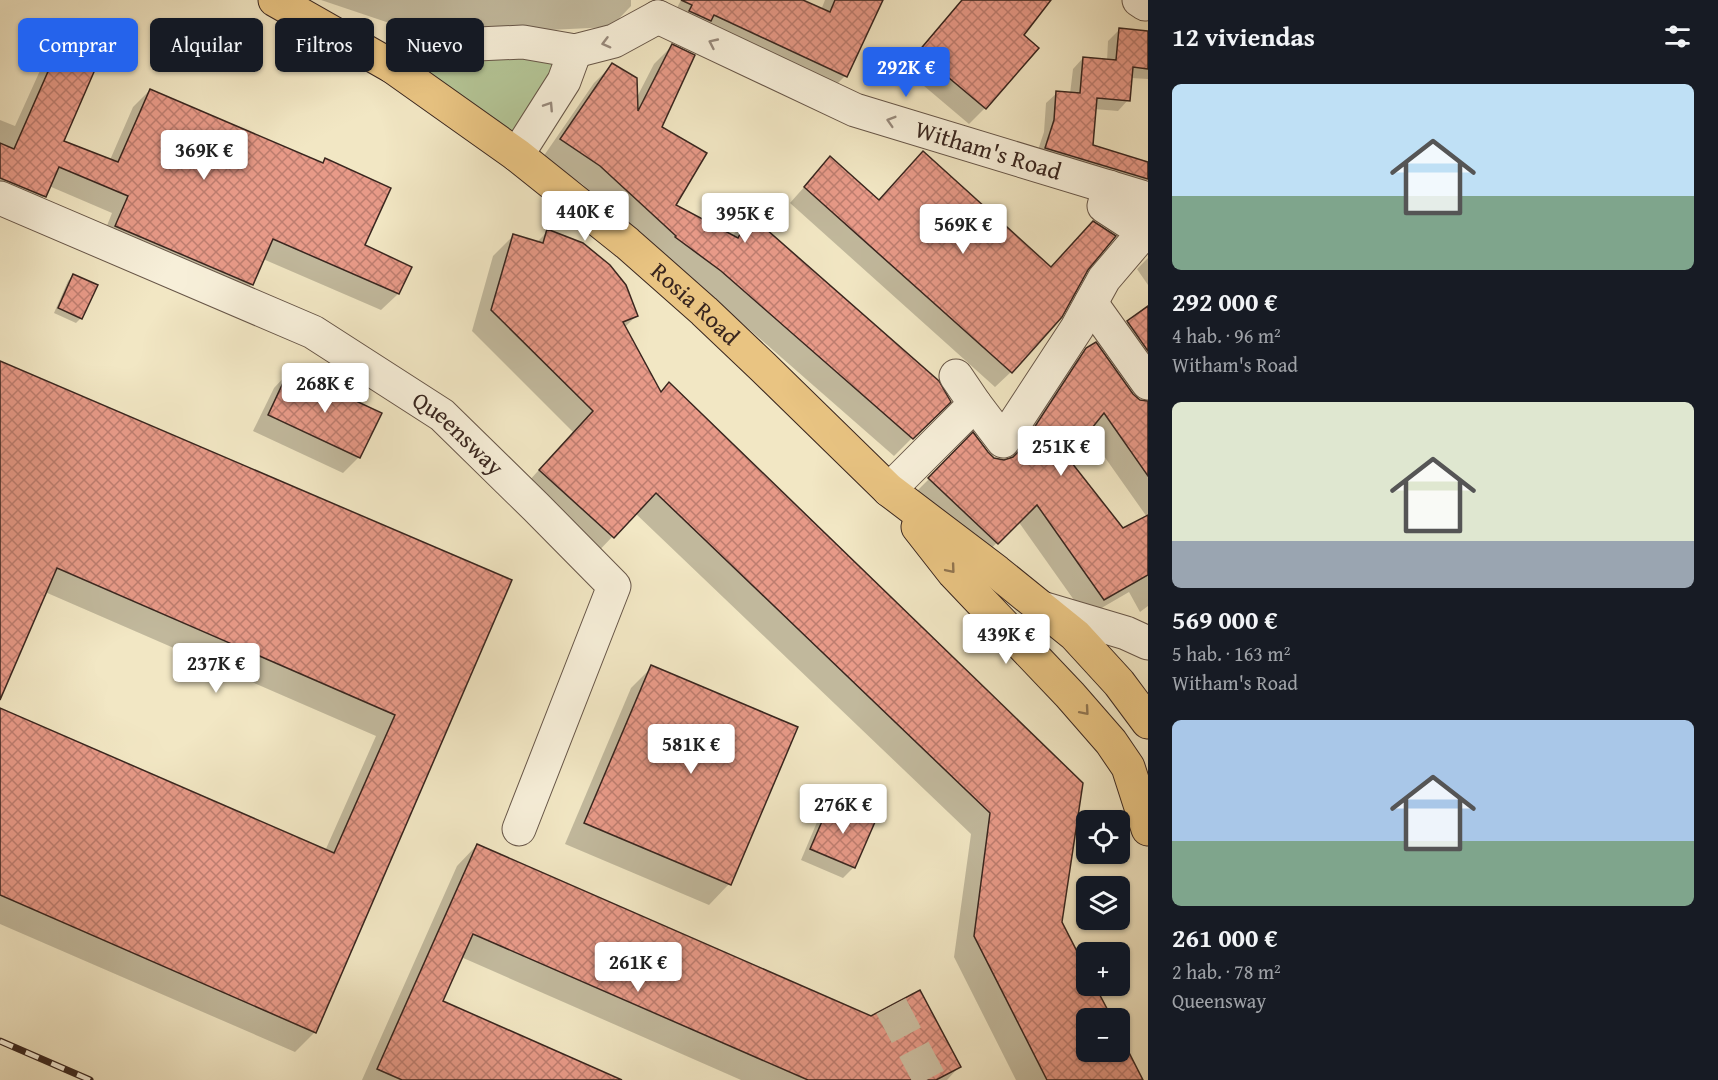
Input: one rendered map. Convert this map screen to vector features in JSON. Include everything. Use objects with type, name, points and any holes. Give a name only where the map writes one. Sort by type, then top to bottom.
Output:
[{"type":"main road","name":"Rosia Road","points":[[275,0],[386,63]]},
{"type":"main road","name":"Rosia Road","points":[[400,72],[517,155],[627,243],[704,311],[889,490],[1075,635],[1119,683],[1148,722]]},
{"type":"main road","name":"Rosia Road","points":[[889,490],[954,573],[1112,742],[1128,767],[1148,829]]},
{"type":"street","points":[[1139,0],[1145,4],[1148,3]]},
{"type":"street","name":"Witham's Road","points":[[484,44],[523,42],[574,51],[614,41],[661,8],[855,110],[1148,199]]},
{"type":"street","points":[[517,155],[564,81],[574,51]]},
{"type":"street","points":[[956,376],[1003,441],[1077,328],[1104,279],[1140,257],[1144,232],[1104,206],[1109,187]]},
{"type":"street","name":"Queensway","points":[[0,198],[314,332],[442,415],[614,586],[519,829]]},
{"type":"street","points":[[1091,303],[1148,383]]},
{"type":"street","points":[[889,490],[975,404]]},
{"type":"street","points":[[1042,609],[1126,633],[1148,643]]},
{"type":"green space","points":[[494,52],[558,63],[516,138],[418,72],[484,72],[484,53]]},
{"type":"building","points":[[681,0],[803,0],[830,12],[835,0],[883,0],[847,77],[714,15],[711,21],[689,11],[692,5]]},
{"type":"building","points":[[962,0],[1051,0],[1024,35],[1039,48],[986,109],[918,52]]},
{"type":"building","points":[[1119,28],[1148,31],[1148,69],[1133,67],[1130,101],[1097,98],[1093,145],[1148,162],[1148,179],[1045,148],[1054,120],[1056,91],[1080,93],[1083,57],[1116,60]]},
{"type":"building","points":[[672,44],[695,55],[662,127],[707,153],[676,205],[738,238],[750,215],[939,381],[951,402],[913,439],[721,271],[675,237],[600,166],[560,139],[612,63],[637,78],[638,111]]},
{"type":"building","points":[[48,72],[94,72],[64,141],[118,162],[150,89],[323,163],[325,158],[391,188],[365,245],[412,267],[399,294],[273,239],[253,285],[115,226],[128,196],[59,167],[46,197],[0,178],[0,143],[14,149]]},
{"type":"building","points":[[923,151],[1051,267],[1093,221],[1116,236],[1088,270],[1062,317],[1012,373],[804,187],[830,156],[879,200]]},
{"type":"building","points":[[547,229],[583,243],[610,265],[626,285],[638,316],[623,322],[661,392],[669,382],[1083,783],[1079,810],[1076,810],[1076,829],[1062,922],[1076,949],[1076,996],[1100,996],[1107,1008],[1076,1008],[1076,1062],[1130,1062],[1130,1055],[1143,1080],[1047,1080],[974,936],[990,813],[656,493],[614,538],[539,470],[593,411],[491,310],[513,234],[543,243]]},
{"type":"building","points":[[73,274],[98,285],[82,319],[58,308]]},
{"type":"building","points":[[1148,306],[1148,351],[1127,321]]},
{"type":"building","points":[[1096,342],[1133,394],[1140,400],[1148,401],[1148,476],[1104,413],[1068,458],[1123,528],[1148,515],[1148,575],[1104,600],[1037,505],[998,544],[928,478],[973,432],[994,458],[1004,460],[1013,457],[1086,348]]},
{"type":"building","points":[[0,361],[512,580],[316,1033],[0,895],[0,708],[334,853],[395,715],[57,568],[0,700]]},
{"type":"building","points":[[289,370],[382,413],[360,458],[268,415]]},
{"type":"building","points":[[651,665],[798,727],[731,885],[584,823]]},
{"type":"building","points":[[830,803],[875,822],[855,868],[810,849]]},
{"type":"building","points":[[477,844],[871,1016],[920,990],[961,1067],[936,1080],[808,1080],[473,934],[443,1001],[622,1080],[402,1080],[377,1069]]},
{"type":"tunnel","points":[[891,1006],[930,1080]]},
{"type":"railway","points":[[0,1041],[90,1080]]}]
